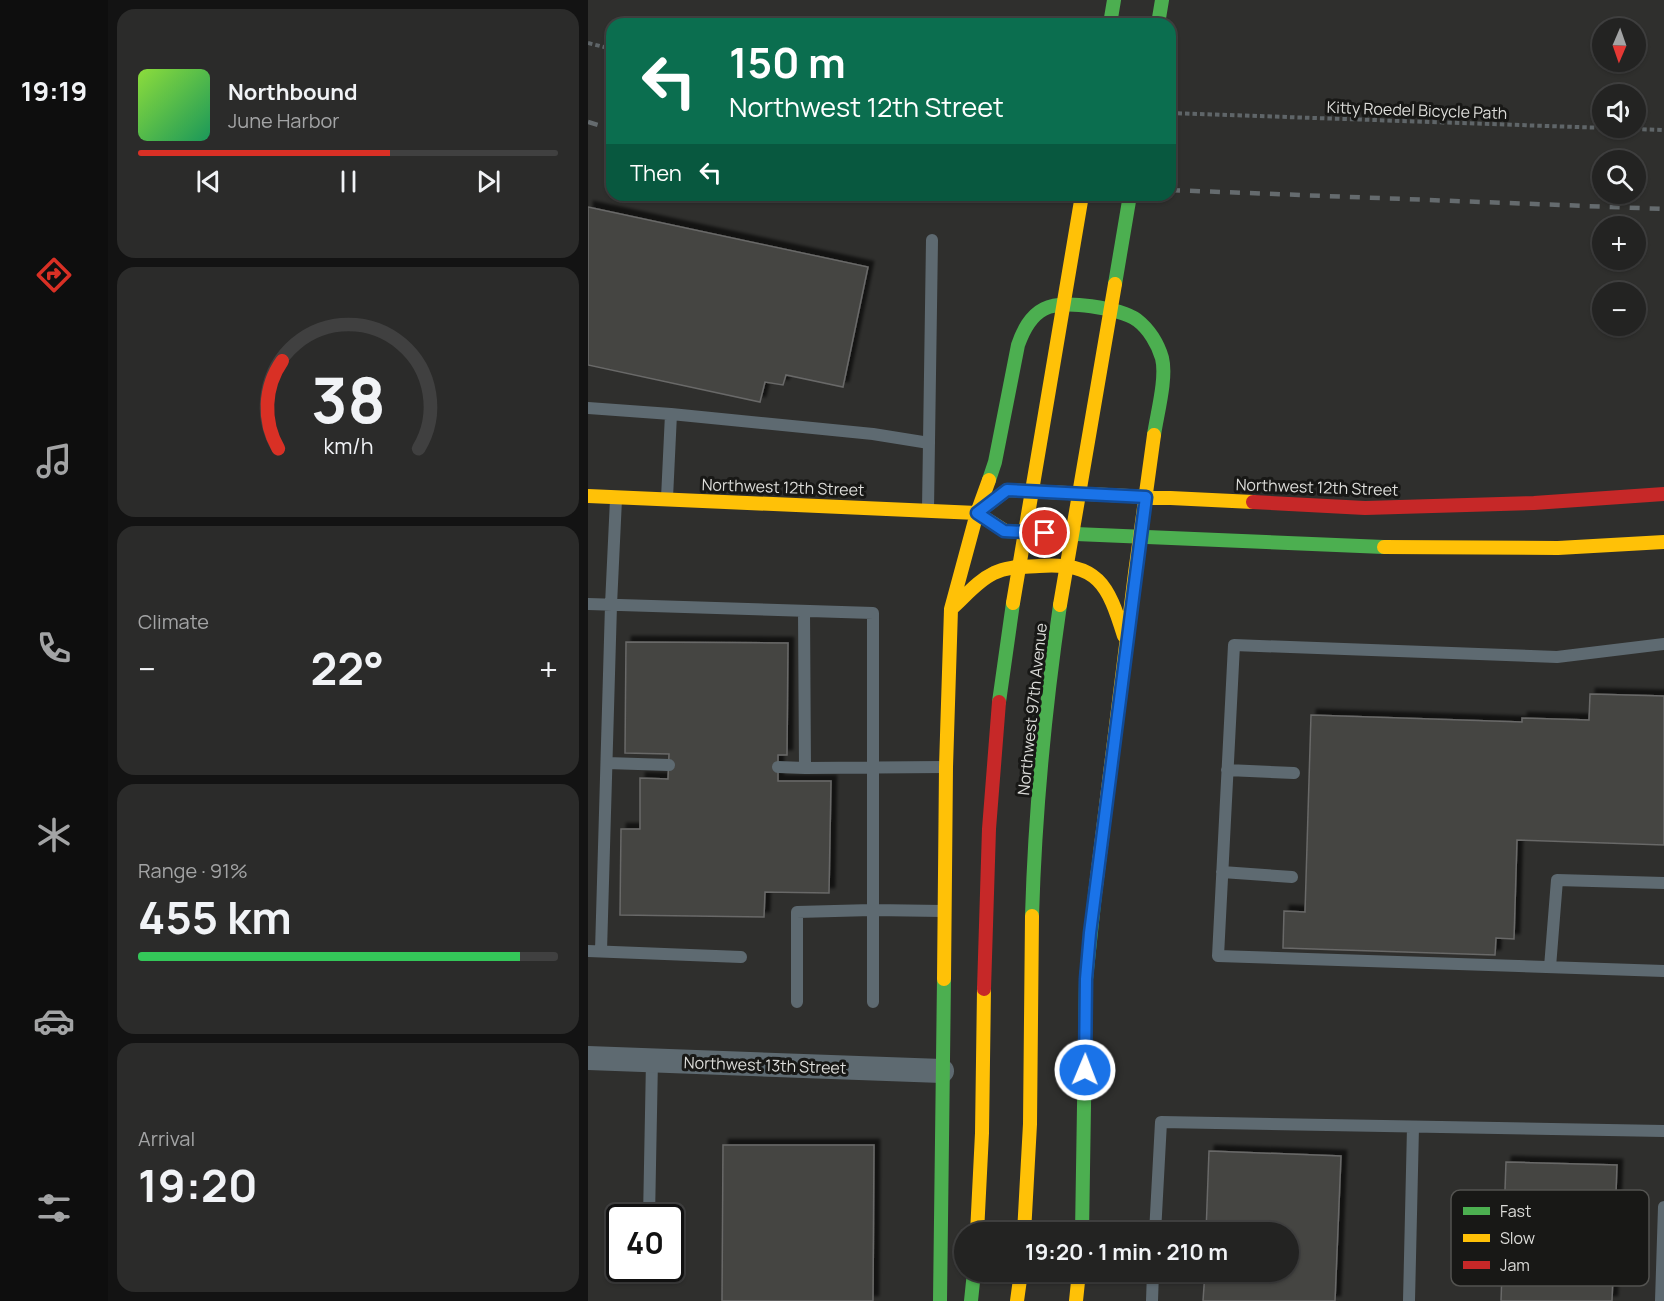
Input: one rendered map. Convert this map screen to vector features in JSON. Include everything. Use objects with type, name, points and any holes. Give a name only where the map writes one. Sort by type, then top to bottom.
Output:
[{"type":"street","points":[[1111,18],[1114,0]]},
{"type":"street","points":[[1159,18],[1162,0]]},
{"type":"street","name":"Northwest 97th Avenue","points":[[978,1222],[982,1156],[984,965],[989,821],[1002,678],[1081,201]]},
{"type":"street","name":"Northwest 97th Avenue","points":[[1025,1222],[1029,1177],[1031,948],[1035,842],[1047,700],[1060,605],[1129,201]]},
{"type":"street","points":[[940,1301],[946,767],[951,609],[977,513],[995,462],[1014,360],[1023,331],[1033,317],[1045,308],[1068,304],[1117,311],[1136,319],[1146,328],[1156,343],[1162,359],[1163,375],[1126,646],[1088,955],[1082,1222]]},
{"type":"street","name":"Northwest 12th Street","points":[[588,496],[977,513],[1007,490],[1365,508],[1534,503],[1664,494]]},
{"type":"street","points":[[977,513],[1004,531],[1141,537],[1414,548],[1558,548],[1664,542]]},
{"type":"street","points":[[951,609],[992,574],[1002,570],[1043,565],[1069,565],[1088,571],[1100,579],[1110,593],[1126,646]]},
{"type":"street","name":"Northwest 13th Street","points":[[588,1058],[942,1071]]},
{"type":"street","points":[[971,1301],[973,1282]]},
{"type":"street","points":[[1017,1301],[1020,1282]]},
{"type":"street","points":[[1076,1301],[1078,1282]]},
{"type":"lane","points":[[928,510],[932,240]]},
{"type":"lane","points":[[588,408],[873,434],[929,442]]},
{"type":"lane","points":[[667,500],[671,414]]},
{"type":"lane","points":[[601,951],[616,497]]},
{"type":"lane","points":[[588,604],[873,613],[873,1002]]},
{"type":"lane","points":[[804,610],[805,768]]},
{"type":"lane","points":[[1664,644],[1557,657],[1234,645],[1218,956],[1664,971]]},
{"type":"lane","points":[[607,763],[669,765]]},
{"type":"lane","points":[[778,767],[872,769],[946,767]]},
{"type":"lane","points":[[1227,770],[1294,773]]},
{"type":"lane","points":[[1222,872],[1292,877]]},
{"type":"lane","points":[[1551,967],[1557,880],[1664,883]]},
{"type":"lane","points":[[797,1002],[797,912],[944,910]]},
{"type":"lane","points":[[588,951],[741,957]]},
{"type":"lane","points":[[649,1204],[652,1060]]},
{"type":"lane","points":[[1156,1222],[1161,1122],[1664,1131]]},
{"type":"lane","points":[[1409,1301],[1413,1127]]},
{"type":"lane","points":[[1661,1301],[1664,1207]]},
{"type":"lane","points":[[1152,1301],[1153,1282]]},
{"type":"path","points":[[588,43],[606,48]]},
{"type":"path","name":"Kitty Roedel Bicycle Path","points":[[1176,113],[1664,130]]},
{"type":"building","points":[[588,207],[868,267],[843,387],[786,375],[783,385],[765,382],[760,402],[588,365]]},
{"type":"building","points":[[626,642],[788,643],[787,755],[778,755],[778,781],[831,781],[829,893],[765,892],[764,917],[620,915],[621,829],[640,829],[640,778],[668,779],[669,754],[625,753]]},
{"type":"building","points":[[1590,694],[1664,696],[1664,845],[1517,840],[1514,939],[1496,938],[1495,955],[1283,948],[1284,911],[1305,912],[1311,715],[1522,722],[1522,718],[1589,720]]},
{"type":"building","points":[[723,1145],[874,1145],[873,1301],[722,1301]]},
{"type":"building","points":[[1209,1151],[1341,1156],[1335,1301],[1203,1301],[1204,1282],[1299,1282],[1299,1222],[1206,1222]]},
{"type":"building","points":[[1506,1162],[1617,1165],[1616,1190],[1505,1190]]},
{"type":"building","points":[[1502,1286],[1613,1286],[1612,1301],[1501,1301]]},
{"type":"railway","points":[[588,122],[606,127]]},
{"type":"railway","points":[[1176,190],[1664,209]]},
{"type":"traffic: fast","points":[[1111,18],[1114,0]]},
{"type":"traffic: fast","points":[[1159,18],[1162,0]]},
{"type":"traffic: fast","points":[[1115,284],[1129,201]]},
{"type":"traffic: fast","points":[[989,480],[995,462],[1018,345],[1031,320],[1039,312],[1053,306],[1091,306],[1118,312],[1137,320],[1149,332],[1158,347],[1163,366],[1154,435]]},
{"type":"traffic: fast","points":[[1005,531],[1384,547]]},
{"type":"traffic: fast","points":[[999,702],[1013,603]]},
{"type":"traffic: fast","points":[[1032,916],[1042,760],[1060,605]]},
{"type":"traffic: fast","points":[[1082,1222],[1086,979],[1095,894]]},
{"type":"traffic: fast","points":[[940,1301],[944,979]]},
{"type":"traffic: fast","points":[[971,1301],[973,1282]]},
{"type":"traffic: slow","points":[[1013,603],[1081,201]]},
{"type":"traffic: slow","points":[[1060,605],[1115,284]]},
{"type":"traffic: slow","points":[[1095,894],[1154,435]]},
{"type":"traffic: slow","points":[[944,979],[946,767],[951,609],[977,513],[989,480]]},
{"type":"traffic: slow","points":[[977,513],[1007,490],[1253,502]]},
{"type":"traffic: slow","points":[[588,496],[977,513],[1005,531]]},
{"type":"traffic: slow","points":[[1384,547],[1558,548],[1664,542]]},
{"type":"traffic: slow","points":[[951,609],[982,580],[1005,569],[1039,566],[1075,568],[1098,580],[1106,590],[1124,636]]},
{"type":"traffic: slow","points":[[1025,1222],[1030,1124],[1032,916]]},
{"type":"traffic: slow","points":[[978,1222],[982,1133],[984,989]]},
{"type":"traffic: slow","points":[[1017,1301],[1020,1282]]},
{"type":"traffic: slow","points":[[1076,1301],[1078,1282]]},
{"type":"traffic: jam","points":[[1253,502],[1365,508],[1534,503],[1664,494]]},
{"type":"traffic: jam","points":[[984,989],[989,829],[999,702]]},
{"type":"route","points":[[1045,533],[1004,531],[977,513],[1007,490],[1146,497],[1090,933],[1086,979],[1085,1070]]}]
